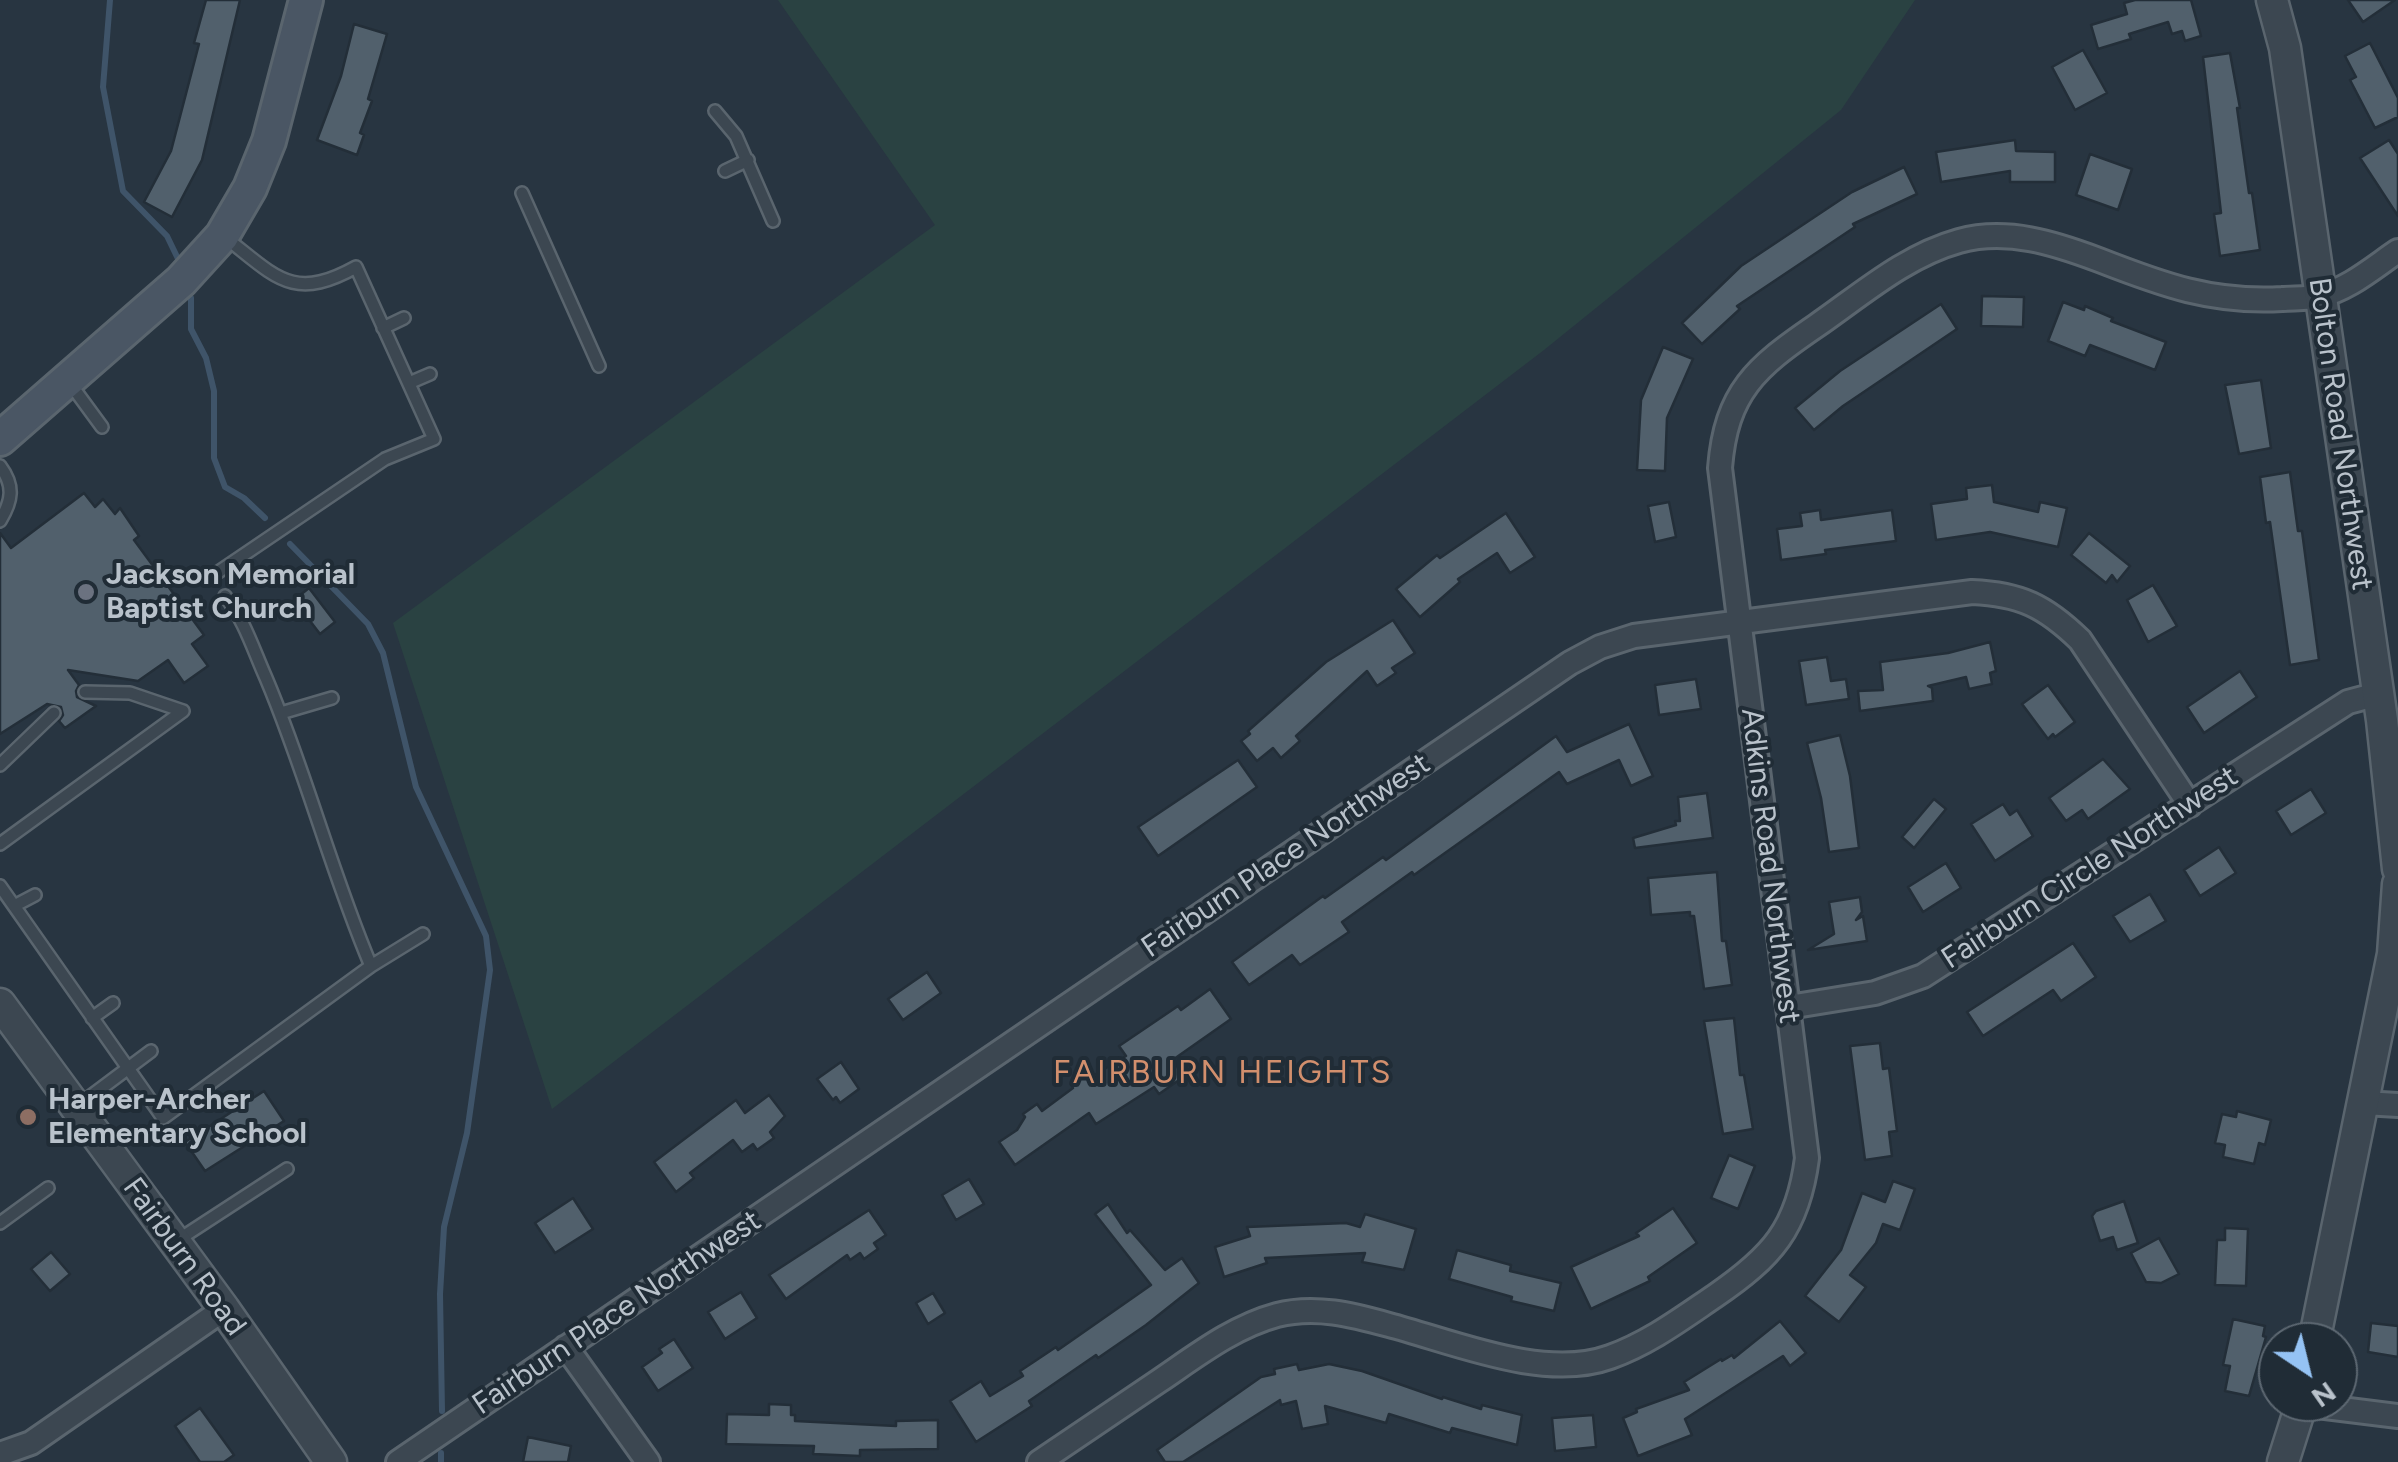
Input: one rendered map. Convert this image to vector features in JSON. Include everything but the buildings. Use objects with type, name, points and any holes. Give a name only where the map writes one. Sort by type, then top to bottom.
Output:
[{"type":"main road","points":[[0,439],[181,281],[222,236],[250,188],[269,141],[306,0]]},
{"type":"street","name":"Bolton Road Northwest","points":[[2272,0],[2284,48],[2378,694],[2398,869]]},
{"type":"street","name":"Adkins Road Northwest","points":[[1040,1462],[1222,1338],[1278,1315],[1313,1311],[1350,1314],[1536,1364],[1572,1365],[1608,1358],[1652,1338],[1747,1274],[1773,1250],[1790,1225],[1803,1190],[1807,1158],[1720,468],[1722,436],[1733,404],[1749,378],[1771,357],[1914,258],[1962,240],[2018,236],[2055,244],[2166,286],[2202,296],[2249,301],[2320,296],[2352,283],[2398,251]]},
{"type":"street","name":"Fairburn Place Northwest","points":[[398,1462],[1570,663],[1600,647],[1634,636],[1739,621],[1972,592],[2000,593],[2028,601],[2056,617],[2080,640],[2190,804]]},
{"type":"street","name":"Fairburn Circle Northwest","points":[[1788,1008],[1875,993],[1923,976],[2348,702],[2378,694]]},
{"type":"street","points":[[2318,1322],[2393,954],[2398,884]]},
{"type":"street","name":"Fairburn Road","points":[[0,1004],[331,1462]]},
{"type":"street","points":[[2364,1102],[2398,1105]]},
{"type":"street","points":[[0,1454],[31,1444],[224,1309]]},
{"type":"street","points":[[566,1347],[648,1462]]},
{"type":"street","points":[[2358,1411],[2398,1416]]},
{"type":"street","points":[[2283,1462],[2295,1422]]},
{"type":"lane","points":[[715,111],[736,136],[774,221]]},
{"type":"lane","points":[[725,171],[748,160]]},
{"type":"lane","points":[[522,193],[553,248],[600,366]]},
{"type":"lane","points":[[211,578],[372,468],[434,438],[356,267],[330,282],[301,286],[278,278],[222,236]]},
{"type":"lane","points":[[384,328],[404,318]]},
{"type":"lane","points":[[409,384],[430,374]]},
{"type":"lane","points":[[67,380],[102,427]]},
{"type":"lane","points":[[0,466],[9,479],[12,502],[0,521]]},
{"type":"lane","points":[[225,596],[241,616],[281,714],[348,911],[371,966]]},
{"type":"lane","points":[[0,844],[183,711],[130,693],[84,692]]},
{"type":"lane","points":[[281,714],[332,698]]},
{"type":"lane","points":[[0,765],[54,713]]},
{"type":"lane","points":[[0,886],[163,1118],[371,966],[423,934]]},
{"type":"lane","points":[[14,906],[35,894]]},
{"type":"lane","points":[[50,955],[65,949]]},
{"type":"lane","points":[[92,1018],[113,1003]]},
{"type":"lane","points":[[76,1107],[151,1051]]},
{"type":"lane","points":[[175,1242],[287,1169]]},
{"type":"lane","points":[[0,1222],[48,1188]]},
{"type":"green space","points":[[778,0],[1915,0],[1841,110],[1544,350],[552,1109],[393,623],[935,225]]},
{"type":"waterway","points":[[110,0],[103,87],[123,191],[167,236],[181,265]]},
{"type":"waterway","points":[[191,298],[191,329],[206,358],[214,391],[214,458],[225,487],[265,518]]},
{"type":"waterway","points":[[290,544],[368,624],[383,653],[416,787],[486,936],[490,970],[467,1133],[444,1227],[440,1294],[442,1411]]},
{"type":"waterway","points":[[441,1453],[441,1462]]},
{"type":"place","name":"Jackson Memorial Baptist Church","points":[[86,592]]},
{"type":"place","name":"Harper-Archer Elementary School","points":[[28,1117]]},
{"type":"district","name":"FAIRBURN HEIGHTS","points":[[1223,1074]]}]
